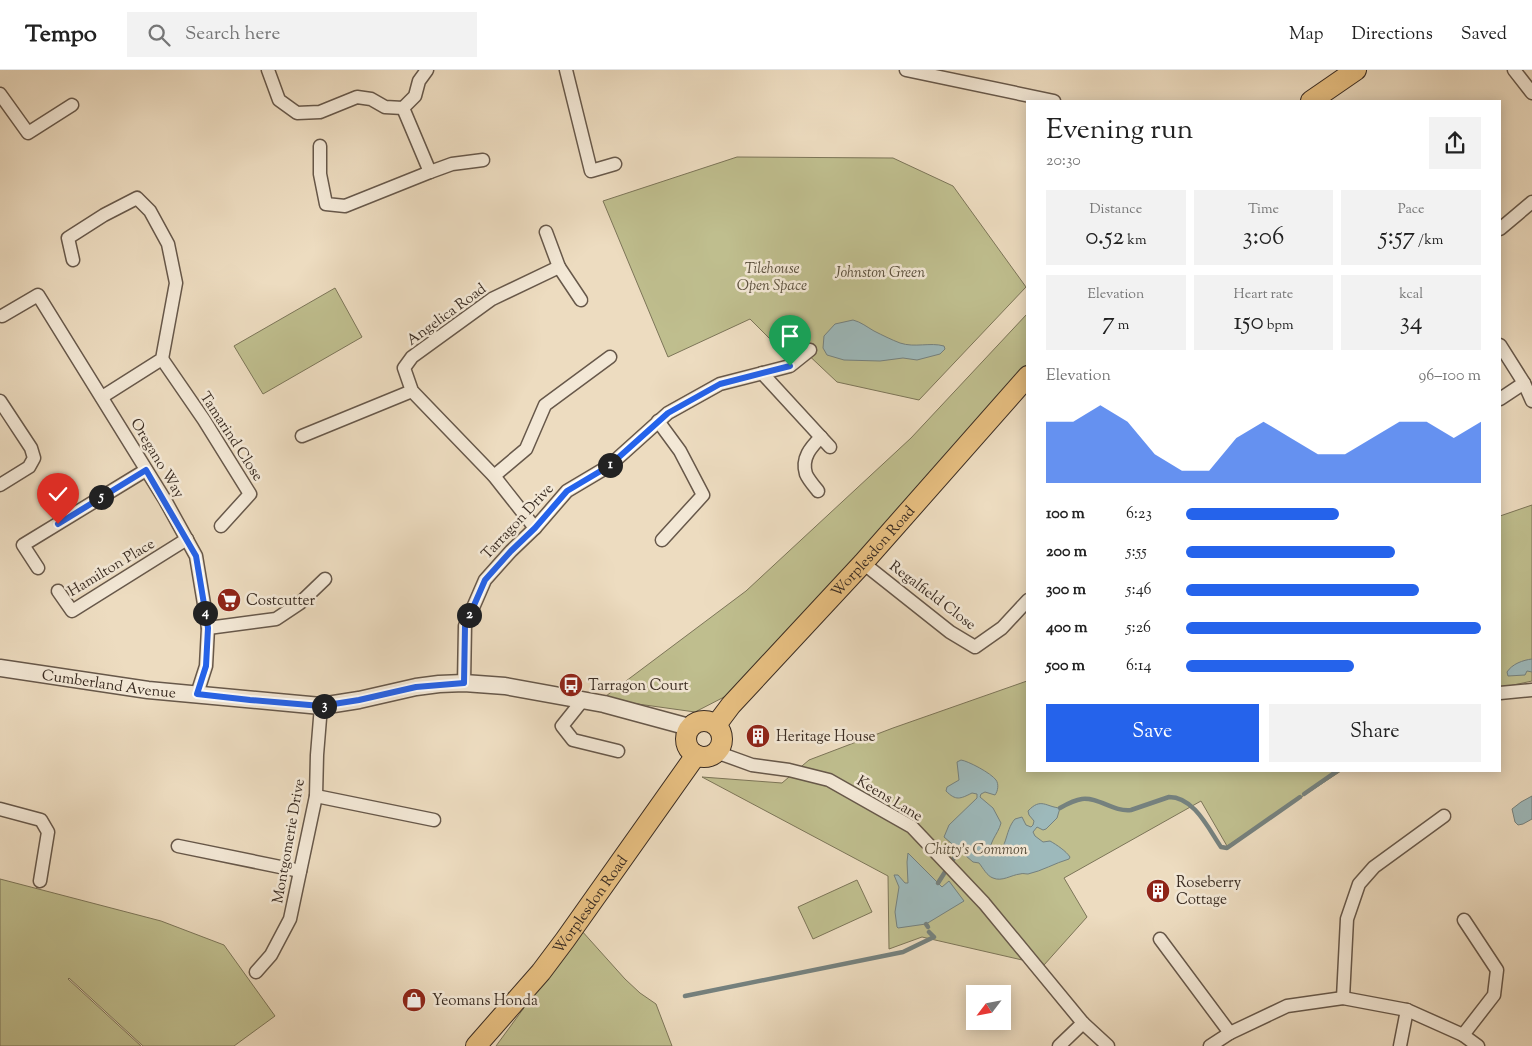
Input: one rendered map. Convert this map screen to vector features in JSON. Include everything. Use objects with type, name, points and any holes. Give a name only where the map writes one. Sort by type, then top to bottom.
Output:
[{"type":"main road","points":[[1312,100],[1356,70]]},
{"type":"main road","name":"Worplesdon Road","points":[[716,725],[731,705],[1024,386]]},
{"type":"main road","points":[[700,721],[711,722],[716,725],[720,730],[722,742],[713,755],[704,757],[696,755],[688,748],[686,737],[690,727],[700,721]]},
{"type":"main road","name":"Worplesdon Road","points":[[476,1046],[541,972],[696,755]]},
{"type":"street","points":[[268,70],[279,100],[297,113],[320,112],[357,98],[371,99],[386,107],[403,108],[415,96],[419,81],[427,70]]},
{"type":"street","points":[[566,70],[591,171],[615,164]]},
{"type":"street","points":[[906,70],[1049,100]]},
{"type":"street","points":[[1514,70],[1532,93]]},
{"type":"street","points":[[0,94],[28,133],[72,105]]},
{"type":"street","points":[[403,108],[430,172]]},
{"type":"street","points":[[320,146],[320,174],[326,204],[345,206],[452,164],[484,160]]},
{"type":"street","points":[[73,260],[68,238],[104,215],[137,198],[150,211],[168,244],[176,283],[162,359],[102,397]]},
{"type":"street","points":[[1501,228],[1532,202]]},
{"type":"street","points":[[546,232],[559,267],[582,300]]},
{"type":"street","name":"Angelica Road","points":[[535,528],[494,476],[412,391],[404,368],[412,357],[492,299],[559,267]]},
{"type":"street","name":"Oregano Way","points":[[2,316],[38,295],[102,397],[196,556],[208,628],[206,666],[197,694]]},
{"type":"street","points":[[1501,347],[1524,383],[1532,401]]},
{"type":"street","name":"Tarragon Drive","points":[[464,683],[465,626],[485,580],[535,528],[567,491],[609,466],[668,413],[720,384],[790,366],[810,350]]},
{"type":"street","points":[[494,476],[526,450],[544,405],[610,357]]},
{"type":"street","name":"Tamarind Close","points":[[162,359],[204,420],[250,494],[221,526]]},
{"type":"street","points":[[762,373],[830,447]]},
{"type":"street","points":[[1501,397],[1524,383]]},
{"type":"street","points":[[302,436],[412,391]]},
{"type":"street","points":[[0,401],[30,448],[34,458],[29,467],[0,485]]},
{"type":"street","points":[[658,421],[680,451],[704,495],[662,540]]},
{"type":"street","points":[[818,491],[806,474],[806,458],[809,449],[821,437]]},
{"type":"street","points":[[38,568],[23,545],[146,470]]},
{"type":"street","name":"Hamilton Place","points":[[58,591],[72,611],[187,539]]},
{"type":"street","name":"Regalfield Close","points":[[863,563],[950,632],[975,647],[1002,628],[1026,602]]},
{"type":"street","points":[[208,628],[276,619],[300,603],[325,579]]},
{"type":"street","name":"Cumberland Avenue","points":[[0,668],[148,690],[321,706],[359,700],[416,687],[464,683],[505,686],[621,708],[690,727]]},
{"type":"street","points":[[1501,693],[1532,690]]},
{"type":"street","points":[[582,701],[562,726],[573,740],[618,752]]},
{"type":"street","name":"Montgomerie Drive","points":[[256,972],[272,955],[290,919],[316,796],[321,706]]},
{"type":"street","name":"Keens Lane","points":[[716,752],[752,765],[788,770],[829,780],[912,827],[984,904],[1083,1023],[1108,1046]]},
{"type":"street","points":[[316,796],[434,820]]},
{"type":"street","points":[[0,809],[41,820],[48,832],[40,881]]},
{"type":"street","points":[[1343,998],[1348,919],[1359,884],[1374,866],[1444,816]]},
{"type":"street","points":[[178,846],[300,871]]},
{"type":"street","points":[[1463,1035],[1494,994],[1497,970],[1464,920]]},
{"type":"street","points":[[1160,939],[1230,1033]]},
{"type":"street","points":[[1210,1046],[1230,1033],[1288,1006],[1343,998],[1407,1010],[1463,1035],[1478,1046]]},
{"type":"street","points":[[1400,1046],[1407,1010]]},
{"type":"street","points":[[1059,1046],[1083,1023]]},
{"type":"green space","name":"Johnston Green","points":[[737,157],[893,158],[953,186],[1026,287],[919,400],[837,382],[802,349],[789,358],[750,319],[668,357],[603,201]]},
{"type":"green space","points":[[335,288],[362,337],[263,394],[234,346]]},
{"type":"green space","points":[[1026,315],[1026,365],[939,468],[728,695],[695,712],[602,699],[746,591],[911,438]]},
{"type":"green space","points":[[1532,505],[1532,681],[1501,688],[1501,516]]},
{"type":"green space","name":"Chitty's Common","points":[[1026,681],[1026,772],[1339,772],[1227,846],[1201,801],[1064,878],[1087,917],[1044,965],[922,937],[889,949],[888,876],[702,777],[782,783],[809,760]]},
{"type":"green space","points":[[0,879],[161,921],[224,945],[275,1016],[234,1046],[143,1046],[69,978],[141,1046],[0,1046]]},
{"type":"green space","points":[[857,880],[872,912],[813,939],[798,907]]},
{"type":"green space","points":[[581,930],[625,979],[656,1004],[672,1046],[496,1046]]},
{"type":"water","points":[[853,320],[900,343],[939,345],[944,346],[945,349],[940,354],[917,360],[903,358],[880,361],[844,360],[827,355],[823,348],[824,336],[835,324]]},
{"type":"water","points":[[1532,659],[1532,672],[1527,671],[1525,675],[1508,676],[1507,672],[1512,667],[1521,661]]},
{"type":"water","points":[[961,760],[985,771],[998,783],[995,795],[985,792],[980,797],[993,808],[1001,823],[990,847],[991,856],[1000,851],[1015,819],[1022,817],[1026,825],[1031,827],[1034,821],[1028,811],[1037,804],[1044,804],[1060,808],[1057,818],[1046,829],[1043,830],[1037,827],[1033,832],[1043,842],[1050,841],[1064,850],[1070,857],[1069,859],[1033,873],[996,879],[989,876],[979,863],[973,862],[944,837],[949,825],[977,798],[977,794],[972,793],[961,798],[955,798],[946,791],[947,787],[959,780],[957,762]]},
{"type":"water","points":[[1532,796],[1532,819],[1518,825],[1515,822],[1512,809]]},
{"type":"water","points":[[908,853],[942,887],[949,881],[964,901],[926,924],[898,928],[895,912],[899,887],[894,875],[898,875],[905,883],[908,883]]},
{"type":"waterway","points":[[1304,794],[1336,772]]},
{"type":"waterway","points":[[1060,808],[1076,800],[1088,799],[1118,809],[1131,810],[1169,797],[1178,798],[1186,802],[1200,815],[1221,847],[1227,848],[1300,797]]},
{"type":"waterway","points":[[938,883],[959,850]]},
{"type":"waterway","points":[[685,996],[903,952],[934,937],[929,932]]},
{"type":"place","name":"Costcutter","points":[[229,600]]},
{"type":"place","name":"Tarragon Court","points":[[571,685]]},
{"type":"place","name":"Heritage House","points":[[758,736]]},
{"type":"place","name":"Roseberry Cottage","points":[[1158,891]]},
{"type":"place","name":"Yeomans Honda","points":[[414,1000]]},
{"type":"route","points":[[58,524],[146,470],[196,556],[208,628],[206,666],[197,694],[321,706],[359,700],[416,687],[464,683],[465,626],[485,580],[535,528],[567,491],[609,466],[668,413],[720,384],[790,366]]},
{"type":"park label","name":"Tilehouse Open Space","points":[[772,276]]}]
